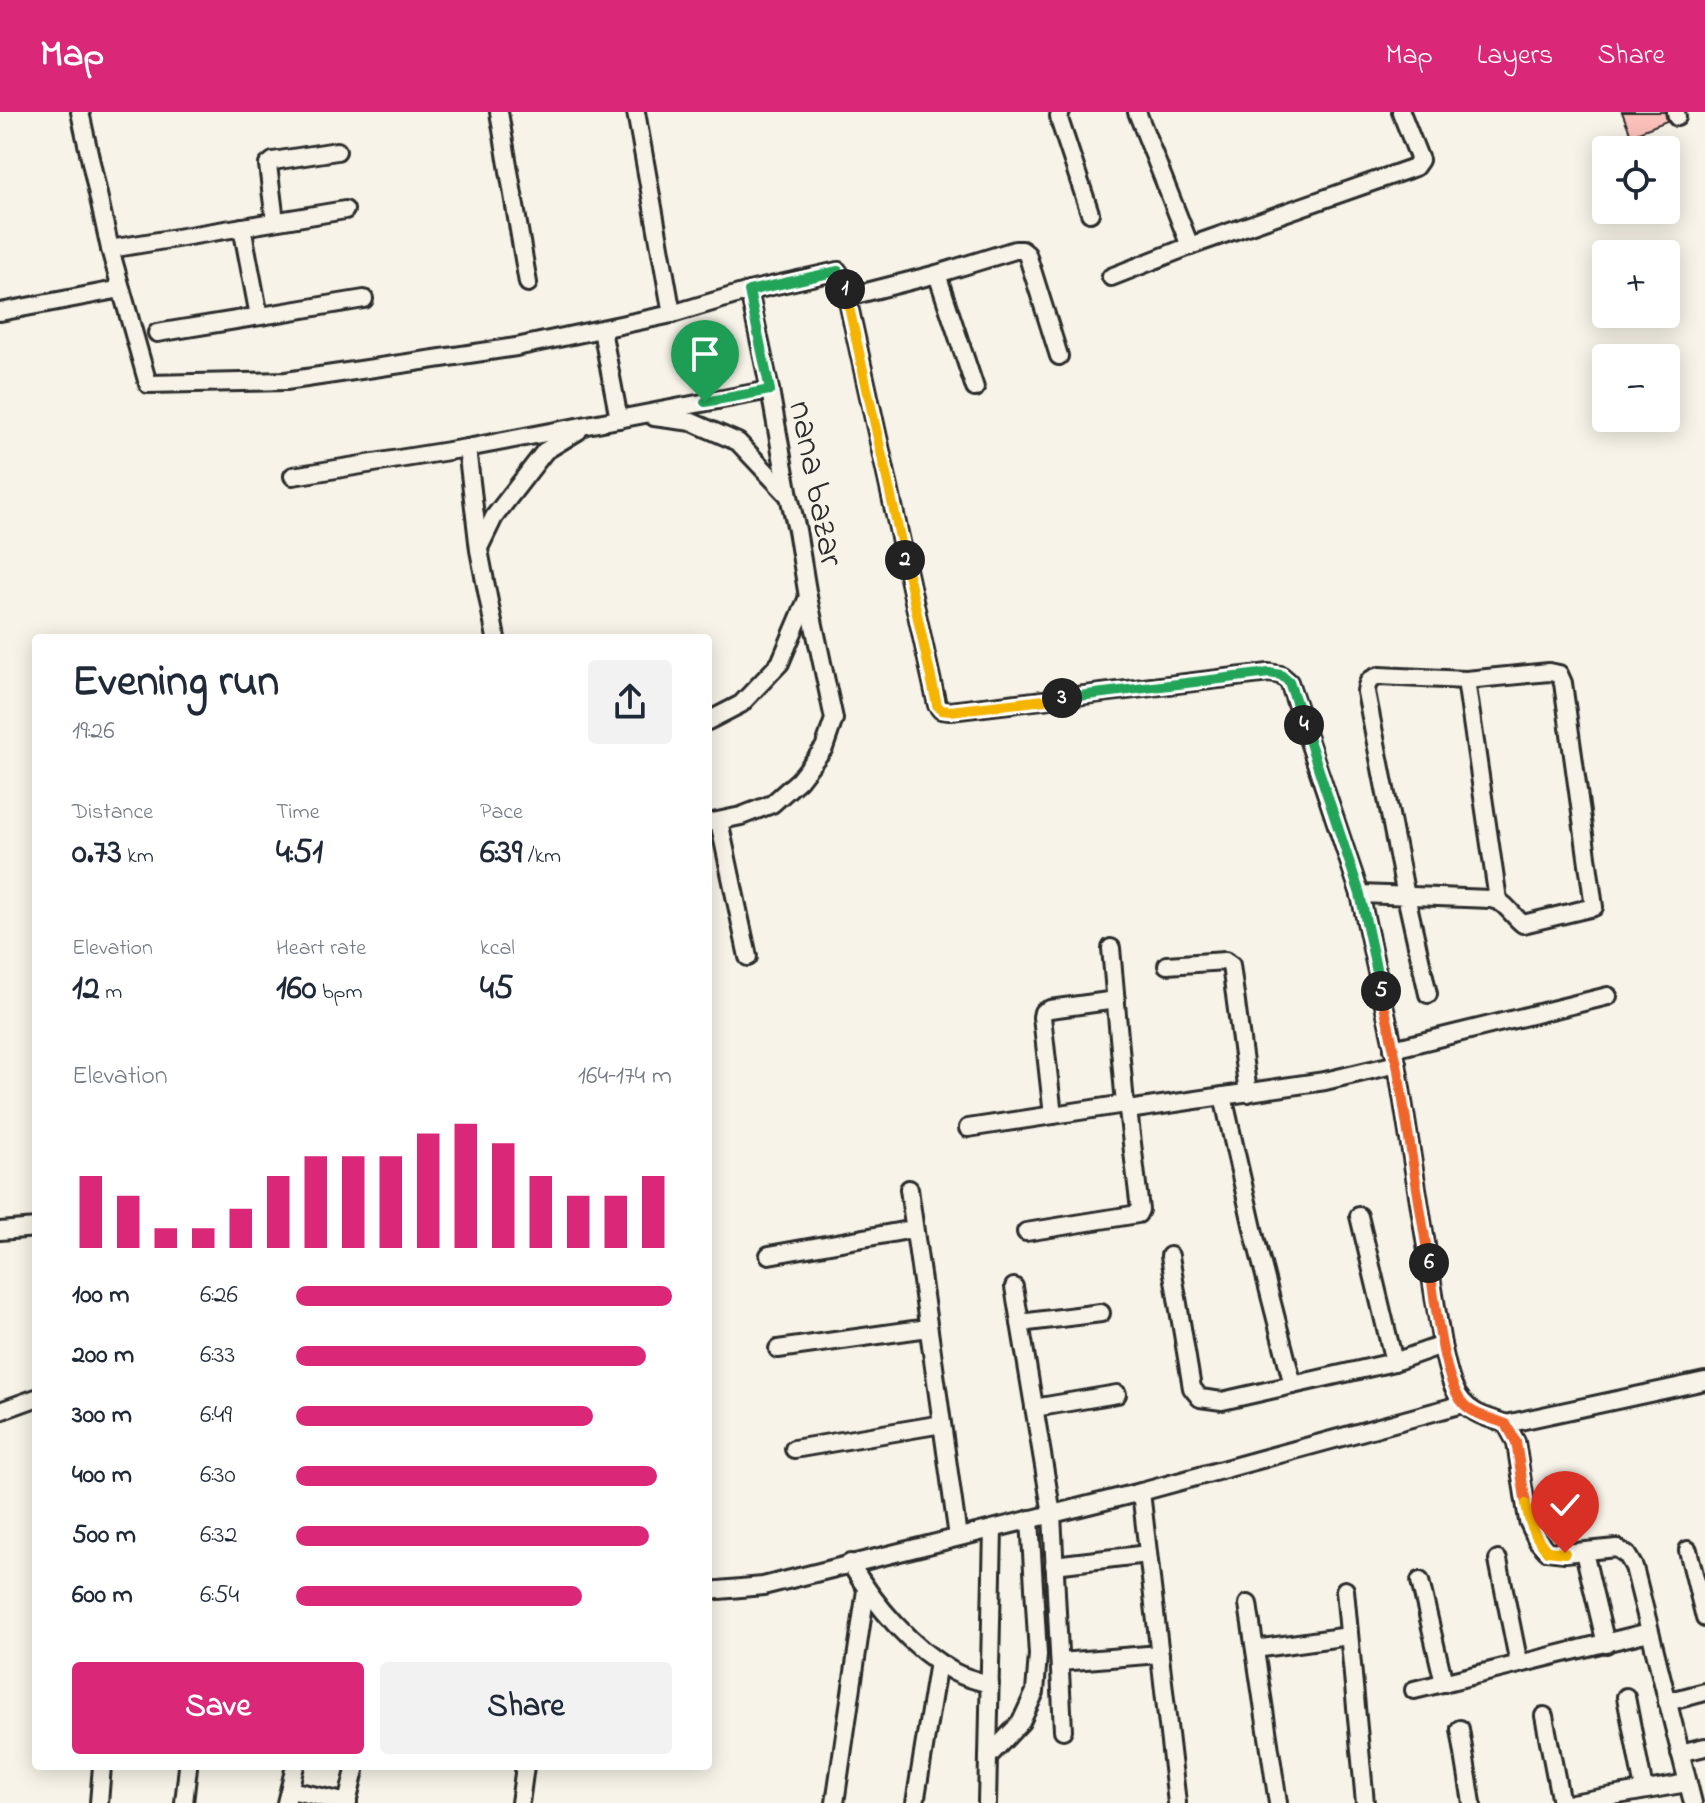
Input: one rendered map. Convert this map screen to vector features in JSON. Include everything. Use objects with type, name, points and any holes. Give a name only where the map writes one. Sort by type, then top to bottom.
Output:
[{"type":"street","points":[[80,112],[110,249],[148,384],[286,381],[516,347],[672,314],[749,291],[838,271],[847,297],[937,705],[941,710],[1269,673],[1281,675],[1289,682],[1360,894],[1395,1056],[1442,1345],[1450,1380],[1463,1404],[1506,1424],[1705,1381]]},
{"type":"street","points":[[499,112],[528,283]]},
{"type":"street","points":[[636,112],[672,314]]},
{"type":"street","points":[[1061,112],[1060,122],[1090,213]]},
{"type":"street","points":[[1137,112],[1190,246]]},
{"type":"street","points":[[1111,277],[1415,167],[1420,160],[1401,112]]},
{"type":"street","points":[[275,221],[268,165],[273,161],[337,151]]},
{"type":"street","points":[[110,249],[345,210]]},
{"type":"street","points":[[242,227],[259,316]]},
{"type":"street","points":[[847,297],[1022,250],[1027,254],[1059,356]]},
{"type":"street","points":[[937,274],[975,388]]},
{"type":"street","points":[[0,312],[121,289]]},
{"type":"street","points":[[749,291],[770,390]]},
{"type":"street","points":[[157,333],[364,299]]},
{"type":"street","points":[[602,330],[619,419]]},
{"type":"street","name":"nana bazar","points":[[293,476],[467,448],[770,390],[834,719],[824,748],[799,780],[772,804],[741,816],[713,822]]},
{"type":"street","points":[[640,415],[692,422],[738,442],[789,496]]},
{"type":"street","points":[[479,550],[494,517],[545,451],[589,425]]},
{"type":"street","points":[[467,448],[479,550],[495,630]]},
{"type":"street","points":[[712,719],[741,704],[780,663],[808,597]]},
{"type":"street","points":[[1360,894],[1406,896],[1498,900],[1523,924],[1594,907],[1563,683],[1559,674],[1549,672],[1466,680],[1379,676],[1370,679],[1366,685],[1406,896],[1428,994]]},
{"type":"street","points":[[1466,680],[1498,900]]},
{"type":"street","points":[[713,822],[748,957]]},
{"type":"street","points":[[1026,1232],[1138,1214],[1140,1210],[1111,948]]},
{"type":"street","points":[[1167,965],[1225,961],[1231,965],[1248,1093]]},
{"type":"street","points":[[968,1128],[1325,1081],[1395,1056],[1608,996]]},
{"type":"street","points":[[1053,1115],[1043,1012],[1116,1000]]},
{"type":"street","points":[[1223,1096],[1293,1385]]},
{"type":"street","points":[[909,1189],[958,1537]]},
{"type":"street","points":[[1359,1216],[1394,1362]]},
{"type":"street","points":[[0,1231],[32,1228]]},
{"type":"street","points":[[769,1255],[914,1229]]},
{"type":"street","points":[[1170,1256],[1192,1388],[1200,1398],[1222,1401],[1394,1362],[1442,1345]]},
{"type":"street","points":[[1014,1287],[1052,1514],[1063,1730]]},
{"type":"street","points":[[1020,1323],[1101,1313]]},
{"type":"street","points":[[778,1349],[928,1328]]},
{"type":"street","points":[[1034,1408],[1117,1394]]},
{"type":"street","points":[[0,1411],[32,1399]]},
{"type":"street","points":[[712,1591],[763,1586],[993,1529],[1463,1404]]},
{"type":"street","points":[[794,1449],[942,1424]]},
{"type":"street","points":[[1506,1424],[1516,1442],[1528,1521],[1537,1540],[1547,1551],[1565,1553],[1617,1548],[1627,1555],[1634,1567],[1693,1803]]},
{"type":"street","points":[[1141,1492],[1177,1803]]},
{"type":"street","points":[[988,1757],[1021,1722],[1035,1692],[1038,1655],[1030,1519]]},
{"type":"street","points":[[987,1803],[993,1529]]},
{"type":"street","points":[[1688,1550],[1705,1618]]},
{"type":"street","points":[[1584,1552],[1606,1644]]},
{"type":"street","points":[[1054,1565],[1148,1554]]},
{"type":"street","points":[[1498,1560],[1519,1664]]},
{"type":"street","points":[[850,1563],[866,1590],[904,1633],[938,1662],[958,1674],[990,1684]]},
{"type":"street","points":[[1420,1581],[1444,1683]]},
{"type":"street","points":[[835,1803],[866,1590]]},
{"type":"street","points":[[1345,1590],[1365,1803]]},
{"type":"street","points":[[1248,1604],[1278,1803]]},
{"type":"street","points":[[1414,1690],[1649,1632]]},
{"type":"street","points":[[1255,1649],[1349,1636]]},
{"type":"street","points":[[1060,1662],[1160,1654]]},
{"type":"street","points":[[915,1803],[938,1662]]},
{"type":"street","points":[[1667,1702],[1705,1692]]},
{"type":"street","points":[[1626,1697],[1644,1790]]},
{"type":"street","points":[[1544,1716],[1561,1803]]},
{"type":"street","points":[[1460,1729],[1472,1803]]},
{"type":"street","points":[[1680,1753],[1705,1747]]},
{"type":"street","points":[[99,1803],[102,1770]]},
{"type":"street","points":[[184,1803],[188,1770]]},
{"type":"street","points":[[294,1770],[288,1796],[347,1803],[355,1770]]},
{"type":"street","points":[[520,1803],[524,1770]]},
{"type":"street","points":[[1581,1802],[1687,1783]]},
{"type":"building","points":[[1622,112],[1665,112],[1667,121],[1631,135]]},
{"type":"route","points":[[705,402],[770,390],[749,291],[838,271],[847,297],[937,705],[941,710],[1269,673],[1281,675],[1289,682],[1360,894],[1397,1064],[1450,1380],[1463,1404],[1506,1424],[1516,1442],[1528,1521],[1537,1540],[1547,1551],[1565,1553]]}]
